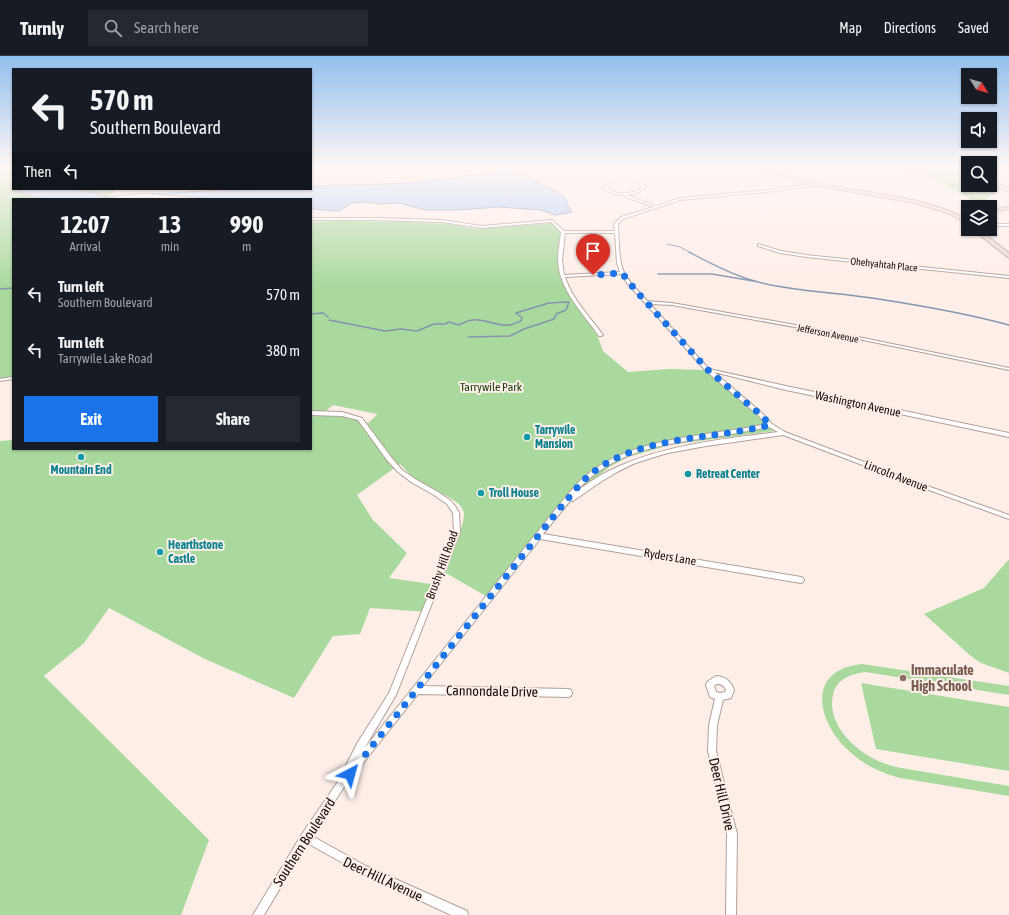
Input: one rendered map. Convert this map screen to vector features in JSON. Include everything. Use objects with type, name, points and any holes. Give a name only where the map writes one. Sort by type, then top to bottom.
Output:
[{"type":"main road","points":[[939,208],[961,218]]},
{"type":"main road","points":[[997,210],[1008,208]]},
{"type":"main road","points":[[984,236],[1009,256]]},
{"type":"street","points":[[649,208],[622,218],[616,224],[619,263],[622,273],[628,282],[708,370],[761,415],[770,425],[783,432]]},
{"type":"street","points":[[312,220],[373,219],[427,221],[482,227],[552,221],[563,232],[617,232]]},
{"type":"street","points":[[997,226],[1009,225]]},
{"type":"street","points":[[563,232],[560,261],[563,276],[571,294],[602,335]]},
{"type":"street","name":"Ohehyahtah Place","points":[[759,245],[780,252],[806,256],[1009,277]]},
{"type":"street","points":[[563,276],[622,273]]},
{"type":"street","name":"Jefferson Avenue","points":[[646,302],[672,304],[834,334],[1009,369]]},
{"type":"street","name":"Washington Avenue","points":[[708,370],[793,390],[1009,435]]},
{"type":"street","points":[[0,380],[12,378]]},
{"type":"street","name":"Brushy Hill Road","points":[[312,413],[342,414],[360,419],[400,471],[410,480],[444,498],[453,506],[457,515],[457,532],[392,695],[361,745],[341,784]]},
{"type":"street","name":"Southern Boulevard","points":[[258,915],[305,838],[341,784],[561,507],[585,479],[602,466],[621,457],[663,444],[770,425]]},
{"type":"street","name":"Southern Boulevard","points":[[561,507],[590,485],[629,464],[650,456],[669,451],[783,432]]},
{"type":"street","name":"Lincoln Avenue","points":[[783,432],[931,489],[1009,517]]},
{"type":"street","name":"Ryders Lane","points":[[539,536],[801,580]]},
{"type":"street","name":"Cannondale Drive","points":[[417,690],[568,693]]},
{"type":"street","name":"Deer Hill Drive","points":[[720,697],[713,725],[712,751],[732,834],[730,915]]},
{"type":"street","name":"Deer Hill Avenue","points":[[305,838],[375,877],[463,915]]},
{"type":"green space","points":[[0,208],[12,208],[12,379],[0,381]]},
{"type":"green space","name":"Tarrywile Park","points":[[337,221],[450,224],[476,229],[553,223],[563,233],[560,240],[559,253],[565,276],[574,300],[597,335],[603,351],[628,372],[669,369],[706,370],[774,431],[670,445],[628,457],[611,466],[585,486],[538,539],[491,599],[444,572],[462,527],[464,514],[459,504],[447,496],[420,483],[400,464],[357,495],[373,520],[407,553],[389,578],[438,585],[428,612],[370,608],[360,634],[333,636],[294,698],[205,659],[109,608],[84,643],[44,676],[209,840],[181,915],[0,915],[0,441],[12,440],[12,450],[312,450],[312,222]],"holes":[[[333,405],[377,415],[368,423],[345,414],[326,411]]]},
{"type":"green space","points":[[1009,559],[1009,673],[981,663],[972,657],[924,614],[984,588]]},
{"type":"green space","points":[[862,664],[1009,686],[1009,695],[865,672],[845,678],[837,685],[833,695],[832,706],[835,718],[847,738],[865,754],[876,760],[891,766],[1009,786],[1009,796],[900,778],[873,768],[849,751],[838,739],[830,726],[824,712],[822,699],[824,687],[831,676],[844,668]]},
{"type":"green space","points":[[861,683],[1009,707],[1009,771],[876,749]]},
{"type":"water","points":[[312,208],[344,208],[339,211],[312,209]]},
{"type":"water","points":[[418,208],[484,208],[458,210],[426,210]]},
{"type":"water","points":[[514,208],[570,208],[572,212],[555,215],[541,210]]},
{"type":"waterway","points":[[667,244],[680,247],[691,253]]},
{"type":"waterway","points":[[689,252],[732,273],[758,282],[801,290],[907,303],[1009,325]]},
{"type":"waterway","points":[[658,274],[712,274],[753,281]]},
{"type":"waterway","points":[[0,289],[12,288]]},
{"type":"waterway","points":[[329,320],[385,331],[401,329],[417,331],[434,324],[445,324],[449,322],[459,325],[466,321],[473,320],[502,325],[512,325],[521,321],[522,318],[516,313],[549,303],[569,302],[566,310],[556,314],[554,319],[524,329],[510,336],[468,337]]},
{"type":"waterway","points":[[312,314],[323,313],[328,317]]},
{"type":"place","name":"Tarrywile Mansion","points":[[527,437]]},
{"type":"place","name":"Mountain End","points":[[81,457]]},
{"type":"place","name":"Retreat Center","points":[[688,474]]},
{"type":"place","name":"Troll House","points":[[481,493]]},
{"type":"place","name":"Hearthstone Castle","points":[[160,552]]},
{"type":"place","name":"Immaculate High School","points":[[903,678]]},
{"type":"route","points":[[350,774],[561,507],[585,479],[602,466],[643,449],[770,425],[761,415],[726,386],[696,358],[628,282],[622,273],[593,275]]}]
